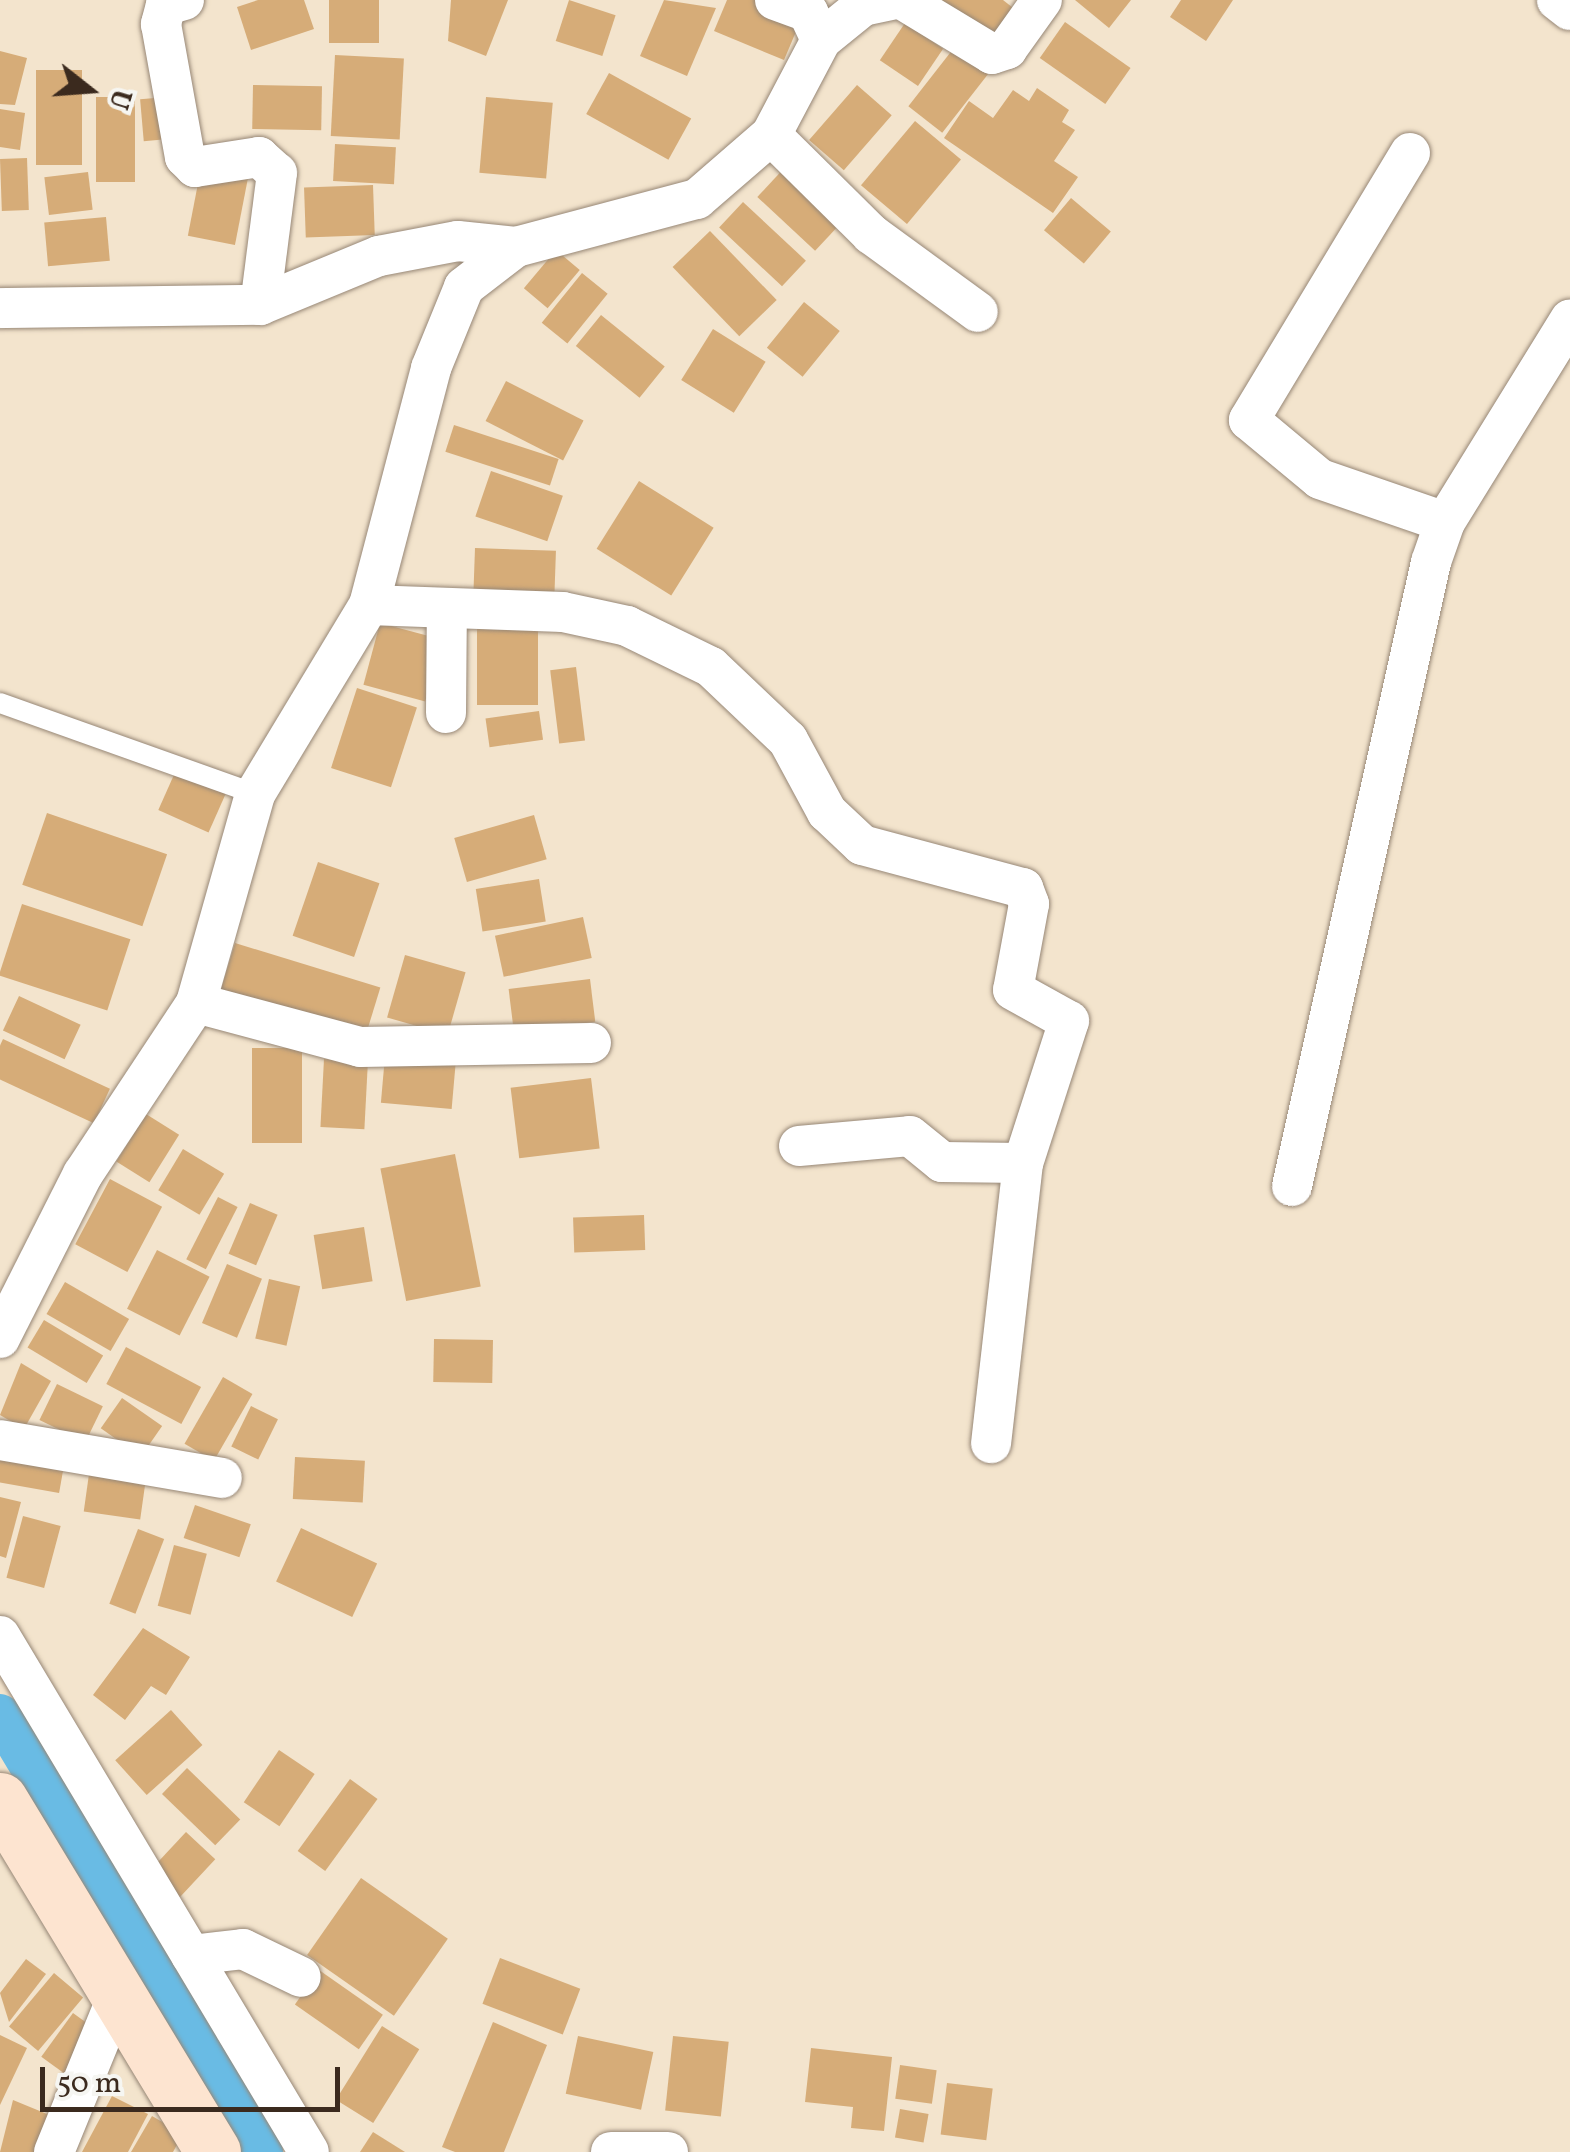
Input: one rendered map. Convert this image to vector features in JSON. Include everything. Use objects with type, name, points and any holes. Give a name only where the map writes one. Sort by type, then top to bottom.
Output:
[{"type":"main road","points":[[0,1800],[213,2152]]},
{"type":"street","points":[[184,0],[166,5],[161,24],[185,158],[195,167],[258,157],[277,173],[260,304]]},
{"type":"street","points":[[0,1338],[83,1174],[196,1002],[254,794],[369,604],[430,368],[464,287],[516,248],[697,199],[772,136],[804,13],[891,0]]},
{"type":"street","points":[[902,0],[992,54],[1007,48],[1042,0]]},
{"type":"street","points":[[1556,0],[1570,10]]},
{"type":"street","points":[[772,136],[871,234],[978,312]]},
{"type":"street","points":[[1410,153],[1249,420],[1320,478],[1445,522]]},
{"type":"street","points":[[0,308],[260,304],[379,256],[458,241],[516,248]]},
{"type":"street","points":[[1292,1186],[1445,522],[1570,320]]},
{"type":"street","points":[[369,604],[627,626],[711,668],[788,740],[827,812],[862,845],[1023,888],[1029,904],[1014,990],[1068,1021],[1023,1162],[991,1444]]},
{"type":"street","points":[[446,608],[446,713]]},
{"type":"street","points":[[196,1002],[360,1047],[591,1043]]},
{"type":"street","points":[[799,1146],[910,1136],[942,1162],[1023,1162]]},
{"type":"street","points":[[0,1440],[222,1478]]},
{"type":"street","points":[[0,1636],[309,2152]]},
{"type":"street","points":[[191,1955],[242,1949],[301,1978]]},
{"type":"street","points":[[54,2152],[118,1995]]},
{"type":"street","points":[[611,2152],[668,2152]]},
{"type":"lane","points":[[0,703],[254,794]]},
{"type":"building","points":[[258,0],[304,0],[314,29],[251,50],[237,7]]},
{"type":"building","points":[[329,0],[379,0],[379,43],[329,43]]},
{"type":"building","points":[[451,0],[508,0],[486,56],[448,41]]},
{"type":"building","points":[[569,0],[616,15],[602,56],[556,41]]},
{"type":"building","points":[[664,0],[716,8],[687,76],[640,56]]},
{"type":"building","points":[[727,0],[766,0],[803,15],[784,60],[714,31]]},
{"type":"building","points":[[930,0],[1003,0],[1017,11],[989,46]]},
{"type":"building","points":[[1075,0],[1131,0],[1109,28]]},
{"type":"building","points":[[1181,0],[1233,0],[1206,41],[1170,17]]},
{"type":"building","points":[[1065,22],[1131,68],[1105,104],[1040,58]]},
{"type":"building","points":[[905,23],[943,49],[918,86],[880,60]]},
{"type":"building","points":[[957,44],[991,70],[942,133],[908,106]]},
{"type":"building","points":[[0,51],[27,58],[15,105],[0,104]]},
{"type":"building","points":[[335,55],[404,59],[400,140],[331,136]]},
{"type":"building","points":[[36,70],[82,70],[82,165],[36,165]]},
{"type":"building","points":[[609,73],[691,119],[668,160],[586,114]]},
{"type":"building","points":[[253,85],[322,86],[321,130],[252,129]]},
{"type":"building","points":[[857,85],[892,115],[844,170],[809,140]]},
{"type":"building","points":[[1037,88],[1069,110],[1062,122],[1075,130],[1054,161],[1078,177],[1053,213],[944,138],[969,101],[993,118],[1013,90],[1029,101]]},
{"type":"building","points":[[96,97],[135,97],[135,182],[96,182]]},
{"type":"building","points":[[167,97],[171,139],[144,141],[140,99]]},
{"type":"building","points":[[486,97],[553,103],[546,179],[479,173]]},
{"type":"building","points":[[0,109],[25,113],[20,150],[0,147]]},
{"type":"building","points":[[915,121],[961,160],[907,224],[861,185]]},
{"type":"building","points":[[335,144],[396,147],[394,184],[333,181]]},
{"type":"building","points":[[27,158],[29,210],[2,211],[0,159]]},
{"type":"building","points":[[788,164],[846,218],[815,251],[757,197]]},
{"type":"building","points":[[201,168],[248,177],[235,245],[188,236]]},
{"type":"building","points":[[88,172],[93,210],[49,215],[44,177]]},
{"type":"building","points":[[373,185],[375,235],[306,237],[304,187]]},
{"type":"building","points":[[1071,198],[1111,231],[1084,264],[1044,230]]},
{"type":"building","points":[[743,202],[806,261],[782,286],[719,228]]},
{"type":"building","points":[[106,217],[110,261],[48,266],[44,222]]},
{"type":"building","points":[[710,231],[777,300],[739,336],[673,267]]},
{"type":"building","points":[[556,250],[580,270],[548,308],[524,288]]},
{"type":"building","points":[[582,273],[608,294],[567,344],[542,323]]},
{"type":"building","points":[[804,302],[840,331],[803,377],[767,348]]},
{"type":"building","points":[[601,315],[665,367],[640,398],[576,346]]},
{"type":"building","points":[[713,329],[766,362],[734,413],[681,380]]},
{"type":"building","points":[[506,381],[584,420],[563,461],[486,421]]},
{"type":"building","points":[[454,425],[559,459],[550,486],[445,452]]},
{"type":"building","points":[[491,471],[563,496],[547,541],[475,516]]},
{"type":"building","points":[[639,481],[714,528],[671,595],[597,549]]},
{"type":"building","points":[[475,548],[556,551],[554,604],[473,601]]},
{"type":"building","points":[[477,620],[538,620],[538,705],[477,705]]},
{"type":"building","points":[[380,623],[442,640],[425,701],[363,685]]},
{"type":"building","points":[[576,667],[585,740],[559,744],[550,670]]},
{"type":"building","points":[[357,688],[417,707],[391,787],[331,768]]},
{"type":"building","points":[[539,711],[543,740],[490,747],[486,719]]},
{"type":"building","points":[[177,768],[227,790],[209,832],[158,810]]},
{"type":"building","points":[[47,813],[167,854],[142,926],[22,885]]},
{"type":"building","points":[[534,815],[547,859],[467,882],[454,838]]},
{"type":"building","points":[[318,862],[379,883],[354,957],[293,936]]},
{"type":"building","points":[[539,879],[546,921],[483,931],[476,889]]},
{"type":"building","points":[[22,904],[130,939],[107,1011],[0,976]]},
{"type":"building","points":[[583,917],[592,958],[504,977],[495,936]]},
{"type":"building","points":[[235,943],[380,987],[365,1039],[219,995]]},
{"type":"building","points":[[405,955],[466,972],[448,1035],[387,1017]]},
{"type":"building","points":[[590,979],[595,1022],[514,1032],[509,989]]},
{"type":"building","points":[[19,996],[81,1025],[65,1059],[3,1030]]},
{"type":"building","points":[[3,1039],[110,1089],[94,1123],[0,1080]]},
{"type":"building","points":[[252,1048],[302,1048],[302,1143],[252,1143]]},
{"type":"building","points":[[385,1056],[456,1062],[452,1109],[381,1103]]},
{"type":"building","points":[[324,1059],[368,1061],[364,1129],[320,1127]]},
{"type":"building","points":[[591,1078],[600,1148],[519,1158],[511,1088]]},
{"type":"building","points":[[146,1114],[179,1135],[149,1182],[116,1161]]},
{"type":"building","points":[[183,1149],[224,1174],[199,1215],[158,1190]]},
{"type":"building","points":[[455,1154],[481,1287],[406,1301],[380,1169]]},
{"type":"building","points":[[110,1179],[162,1207],[127,1272],[75,1244]]},
{"type":"building","points":[[218,1197],[238,1207],[206,1269],[186,1259]]},
{"type":"building","points":[[250,1203],[278,1215],[256,1265],[229,1254]]},
{"type":"building","points":[[644,1215],[645,1250],[574,1252],[573,1217]]},
{"type":"building","points":[[364,1227],[373,1281],[322,1289],[314,1235]]},
{"type":"building","points":[[157,1250],[210,1277],[180,1336],[127,1309]]},
{"type":"building","points":[[227,1264],[262,1279],[237,1338],[202,1323]]},
{"type":"building","points":[[269,1279],[300,1286],[286,1346],[255,1338]]},
{"type":"building","points":[[65,1282],[129,1319],[111,1351],[46,1314]]},
{"type":"building","points":[[44,1320],[103,1356],[87,1383],[28,1347]]},
{"type":"building","points":[[434,1339],[493,1340],[492,1383],[433,1382]]},
{"type":"building","points":[[126,1347],[201,1387],[181,1424],[106,1384]]},
{"type":"building","points":[[21,1363],[51,1381],[24,1429],[0,1415]]},
{"type":"building","points":[[223,1377],[252,1394],[214,1461],[184,1444]]},
{"type":"building","points":[[57,1384],[103,1406],[85,1442],[39,1420]]},
{"type":"building","points":[[122,1398],[162,1426],[141,1456],[101,1428]]},
{"type":"building","points":[[251,1406],[278,1419],[258,1460],[231,1446]]},
{"type":"building","points":[[0,1448],[65,1459],[59,1493],[0,1483]]},
{"type":"building","points":[[295,1457],[365,1461],[363,1503],[293,1499]]},
{"type":"building","points":[[90,1467],[146,1475],[140,1519],[84,1512]]},
{"type":"building","points":[[0,1497],[21,1502],[6,1558],[0,1556]]},
{"type":"building","points":[[195,1505],[251,1524],[239,1557],[184,1538]]},
{"type":"building","points":[[23,1516],[61,1526],[44,1588],[6,1578]]},
{"type":"building","points":[[301,1528],[377,1563],[352,1617],[276,1581]]},
{"type":"building","points":[[138,1529],[164,1539],[135,1614],[109,1604]]},
{"type":"building","points":[[174,1545],[207,1554],[191,1615],[158,1606]]},
{"type":"building","points":[[143,1628],[190,1657],[166,1695],[151,1686],[125,1720],[93,1695]]},
{"type":"building","points":[[171,1710],[202,1745],[147,1795],[115,1760]]},
{"type":"building","points":[[279,1750],[315,1774],[279,1826],[244,1802]]},
{"type":"building","points":[[187,1768],[240,1819],[215,1845],[162,1794]]},
{"type":"building","points":[[350,1779],[378,1799],[325,1871],[298,1851]]},
{"type":"building","points":[[186,1832],[215,1859],[180,1897],[151,1870]]},
{"type":"building","points":[[361,1878],[448,1939],[394,2016],[307,1955]]},
{"type":"building","points":[[500,1958],[580,1989],[563,2035],[482,2004]]},
{"type":"building","points":[[26,1959],[46,1974],[9,2022],[0,1993]]},
{"type":"building","points":[[319,1970],[383,2015],[359,2049],[295,2004]]},
{"type":"building","points":[[54,1973],[83,1997],[38,2051],[9,2027]]},
{"type":"building","points":[[73,2013],[99,2032],[67,2075],[41,2057]]},
{"type":"building","points":[[493,2022],[547,2045],[504,2152],[455,2152],[442,2147]]},
{"type":"building","points":[[382,2026],[419,2049],[373,2123],[336,2100]]},
{"type":"building","points":[[0,2035],[27,2048],[0,2105]]},
{"type":"building","points":[[578,2036],[653,2052],[641,2110],[566,2094]]},
{"type":"building","points":[[673,2036],[729,2042],[721,2116],[665,2111]]},
{"type":"building","points":[[811,2048],[892,2057],[884,2131],[851,2128],[853,2107],[805,2102]]},
{"type":"building","points":[[900,2065],[937,2070],[932,2104],[895,2099]]},
{"type":"building","points":[[947,2083],[993,2089],[986,2140],[941,2135]]},
{"type":"building","points":[[112,2096],[148,2114],[128,2152],[82,2152]]},
{"type":"building","points":[[13,2100],[64,2121],[51,2152],[0,2152]]},
{"type":"building","points":[[900,2109],[929,2114],[924,2143],[895,2138]]},
{"type":"building","points":[[152,2116],[183,2134],[173,2152],[131,2152]]},
{"type":"building","points":[[373,2132],[405,2152],[360,2152]]},
{"type":"waterway","points":[[0,1715],[262,2152]]}]
